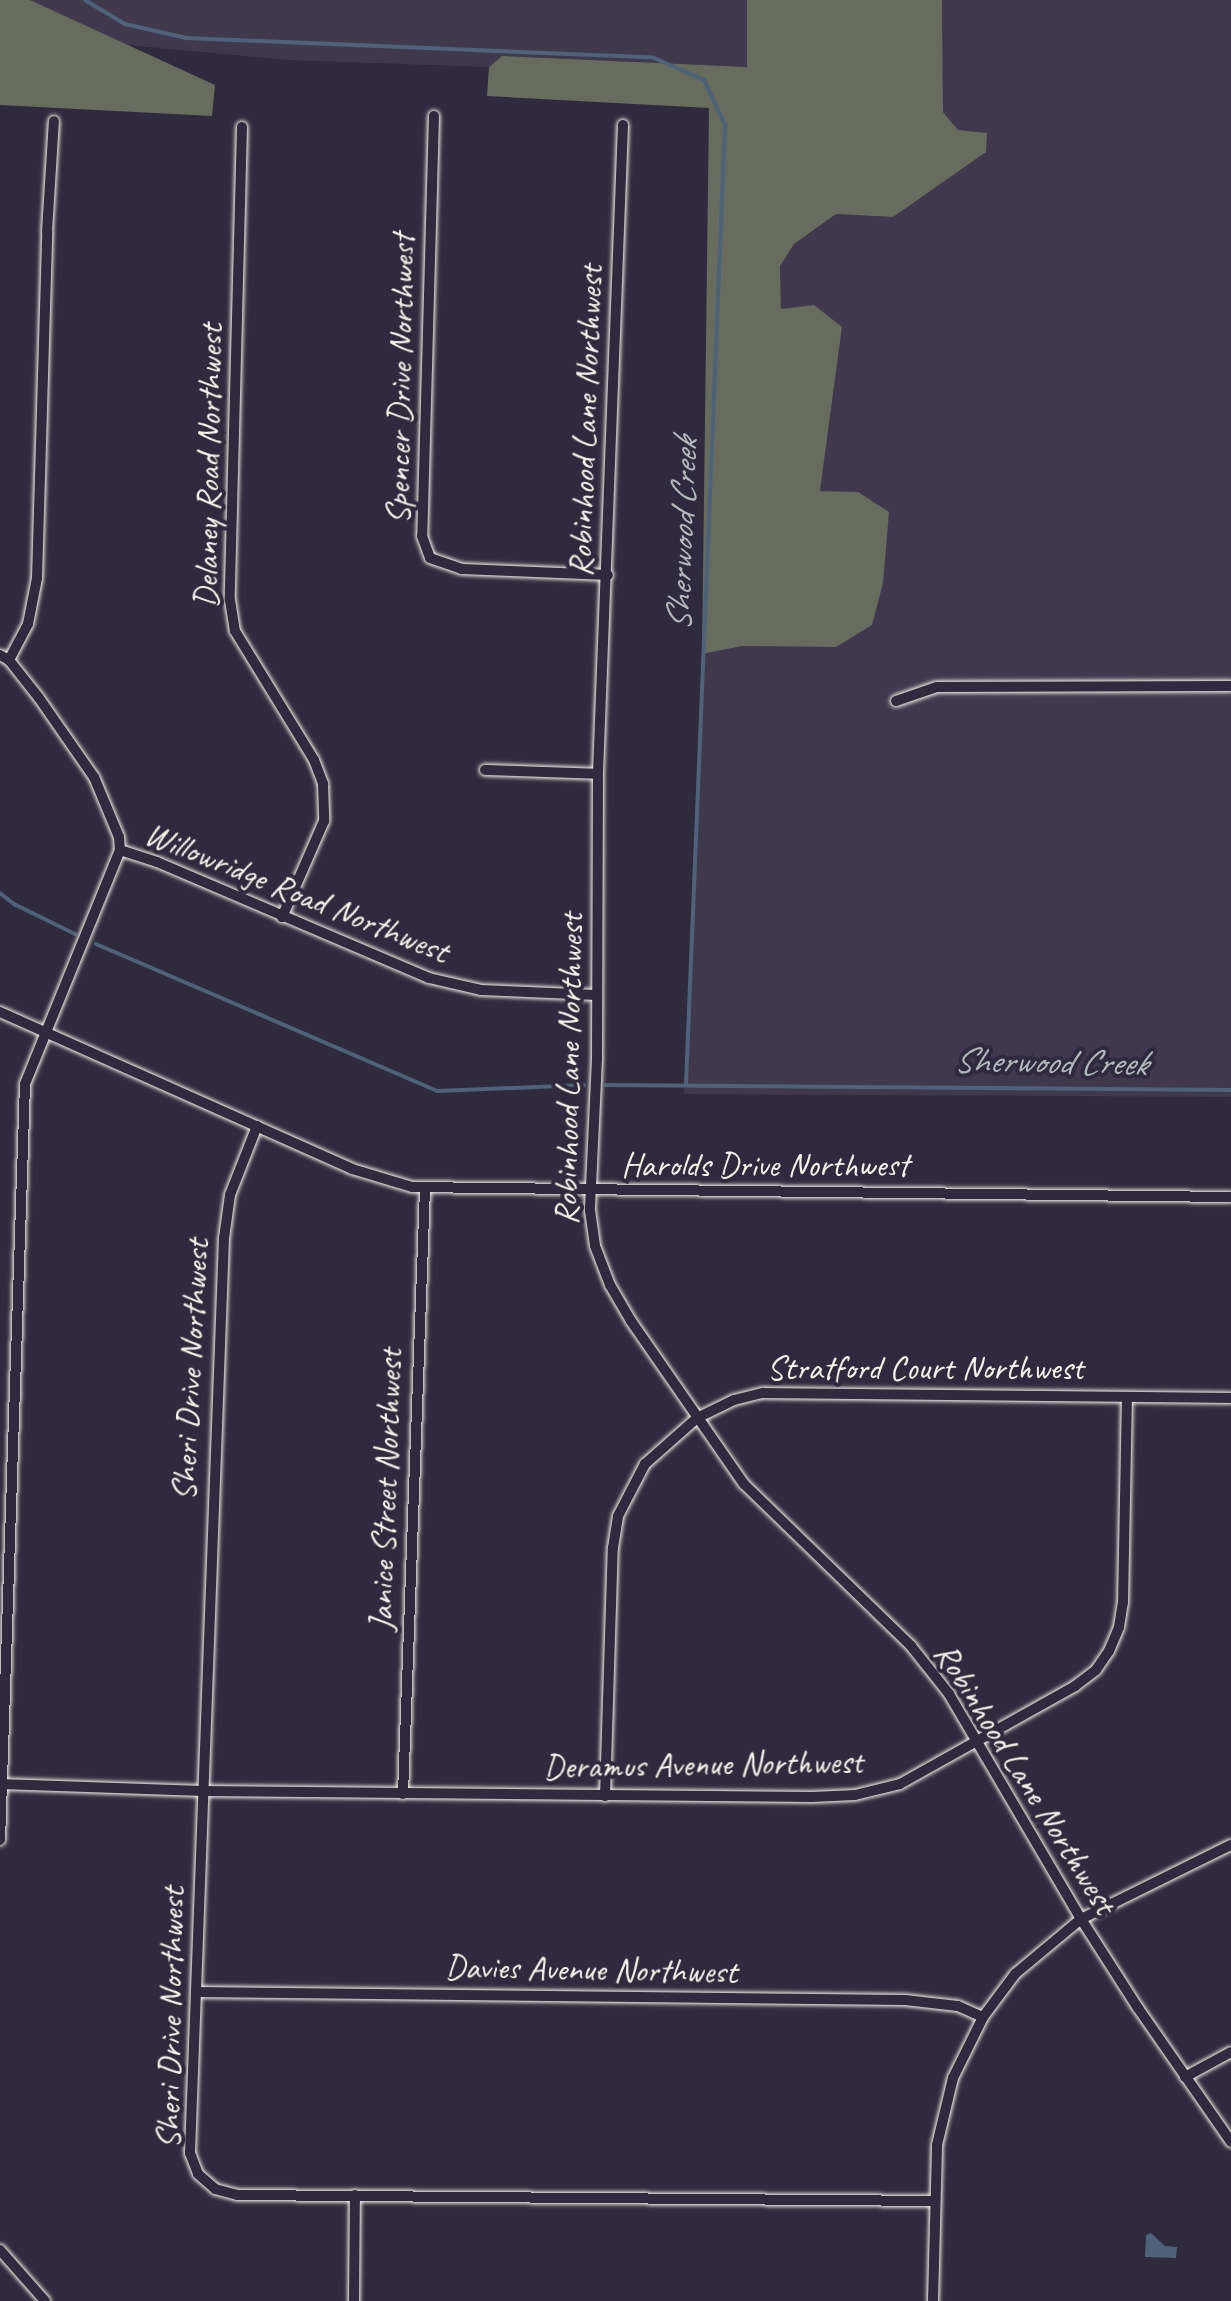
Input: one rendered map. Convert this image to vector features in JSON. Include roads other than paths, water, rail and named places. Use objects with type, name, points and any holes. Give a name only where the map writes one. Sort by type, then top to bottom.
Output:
[{"type":"street","name":"Spencer Drive Northwest","points":[[434,116],[422,536],[430,558],[462,569],[608,575]]},
{"type":"street","points":[[0,1840],[25,1084],[120,850],[119,837],[94,777],[5,657],[28,624],[37,578],[47,231],[54,121]]},
{"type":"street","name":"Robinhood Lane Northwest","points":[[623,125],[598,774],[597,995],[590,1191],[592,1234],[604,1271],[631,1321],[697,1418],[760,1502],[924,1661],[978,1742],[1081,1919],[1231,2142]]},
{"type":"street","name":"Delaney Road Northwest","points":[[242,127],[230,600],[235,631],[314,760],[323,784],[324,821],[282,917]]},
{"type":"street","points":[[896,701],[937,687],[1231,686]]},
{"type":"street","points":[[485,770],[598,774]]},
{"type":"street","name":"Willowridge Road Northwest","points":[[120,850],[157,862],[372,956],[444,983],[506,992],[597,995]]},
{"type":"street","name":"Harolds Drive Northwest","points":[[0,1012],[45,1035],[367,1175],[425,1189],[1231,1197]]},
{"type":"street","name":"Sheri Drive Northwest","points":[[257,1126],[234,1182],[224,1238],[190,2153],[198,2174],[215,2189],[237,2195],[934,2201]]},
{"type":"street","name":"Janice Street Northwest","points":[[403,1794],[425,1189]]},
{"type":"street","name":"Stratford Court Northwest","points":[[605,1796],[613,1548],[618,1516],[645,1464],[697,1418],[734,1400],[763,1393],[1231,1398]]},
{"type":"street","name":"Deramus Avenue Northwest","points":[[1,1784],[203,1791],[605,1796],[855,1795],[900,1784],[1086,1679],[1103,1661],[1114,1640],[1123,1603],[1127,1397]]},
{"type":"street","points":[[933,2301],[937,2145],[948,2091],[964,2051],[983,2017],[1015,1974],[1081,1919],[1231,1845]]},
{"type":"street","name":"Davies Avenue Northwest","points":[[196,1992],[905,2000],[958,2006],[983,2017]]},
{"type":"street","points":[[1185,2077],[1231,2052]]},
{"type":"street","points":[[354,2301],[355,2195]]},
{"type":"street","points":[[0,2250],[45,2301]]},
{"type":"water","points":[[1151,2233],[1165,2246],[1177,2247],[1176,2258],[1145,2257],[1146,2235]]},
{"type":"waterway","name":"Sherwood Creek","points":[[85,0],[125,24],[186,38],[654,58],[704,80],[725,125],[686,1084]]},
{"type":"waterway","points":[[0,893],[14,904],[75,934]]},
{"type":"waterway","points":[[96,944],[437,1091],[584,1085]]},
{"type":"waterway","name":"Sherwood Creek","points":[[606,1085],[1231,1090]]}]
